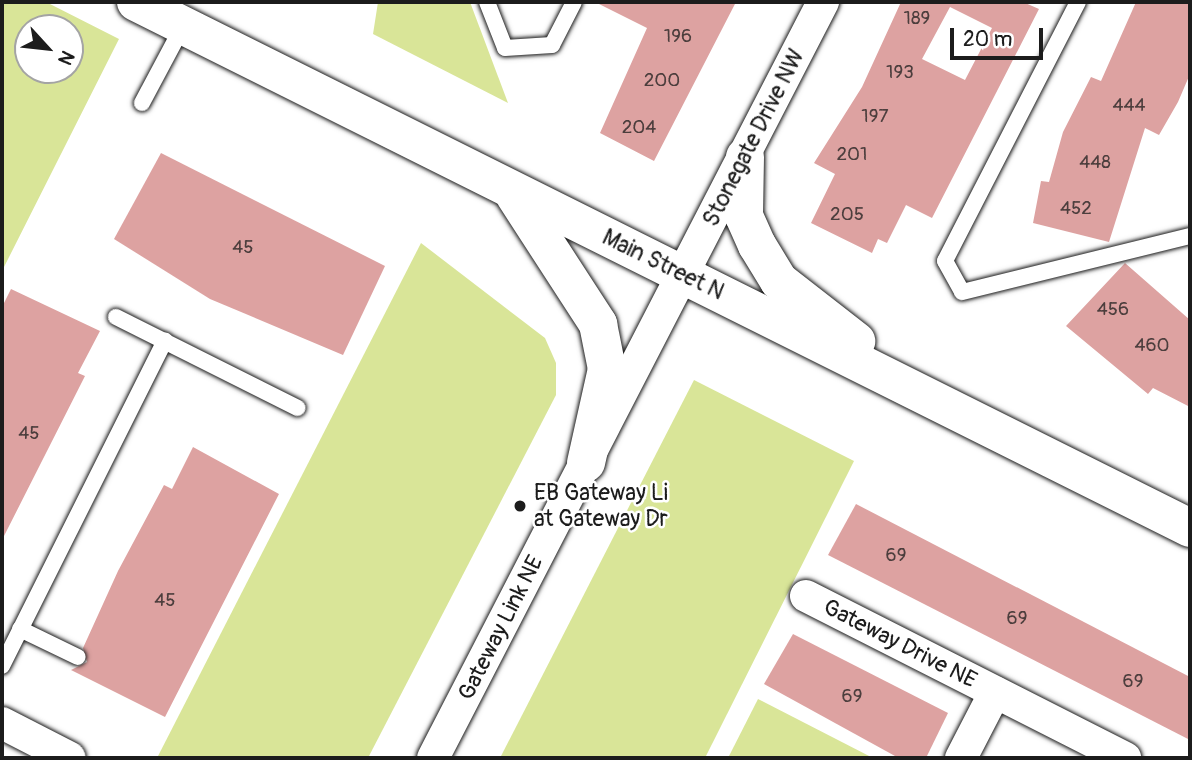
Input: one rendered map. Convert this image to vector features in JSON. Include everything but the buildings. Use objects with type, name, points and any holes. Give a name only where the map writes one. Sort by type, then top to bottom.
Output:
[{"type":"street","name":"Main Street N","points":[[136,2],[514,195],[686,275],[1190,528]]},
{"type":"street","name":"Stonegate Drive NW","points":[[686,275],[823,2]]},
{"type":"street","points":[[745,157],[744,216],[779,281],[923,394]]},
{"type":"street","points":[[514,195],[598,324],[607,369],[586,463]]},
{"type":"street","name":"Gateway Link NE","points":[[433,758],[686,275]]},
{"type":"street","name":"Gateway Drive NE","points":[[806,596],[1125,758]]},
{"type":"street","name":"Gateway Drive NE","points":[[961,758],[995,692]]},
{"type":"street","points":[[2,723],[70,758]]},
{"type":"lane","points":[[487,2],[505,48],[552,45],[574,2]]},
{"type":"lane","points":[[1078,2],[945,261],[962,292],[1190,236]]},
{"type":"lane","points":[[142,103],[183,26]]},
{"type":"lane","points":[[116,317],[298,408]]},
{"type":"lane","points":[[2,666],[165,341]]},
{"type":"lane","points":[[20,629],[78,657]]},
{"type":"green space","points":[[2,2],[46,2],[70,14],[14,14],[14,84],[84,84],[84,21],[119,39],[2,271]]},
{"type":"green space","points":[[378,2],[470,2],[508,103],[373,34]]},
{"type":"green space","points":[[421,243],[545,338],[556,363],[556,395],[368,758],[157,758]]},
{"type":"green space","points":[[694,380],[854,461],[705,758],[500,758]]},
{"type":"green space","points":[[758,699],[873,758],[728,758]]},
{"type":"place","name":"EB Gateway Li at Gateway Dr","points":[[520,506]]}]
